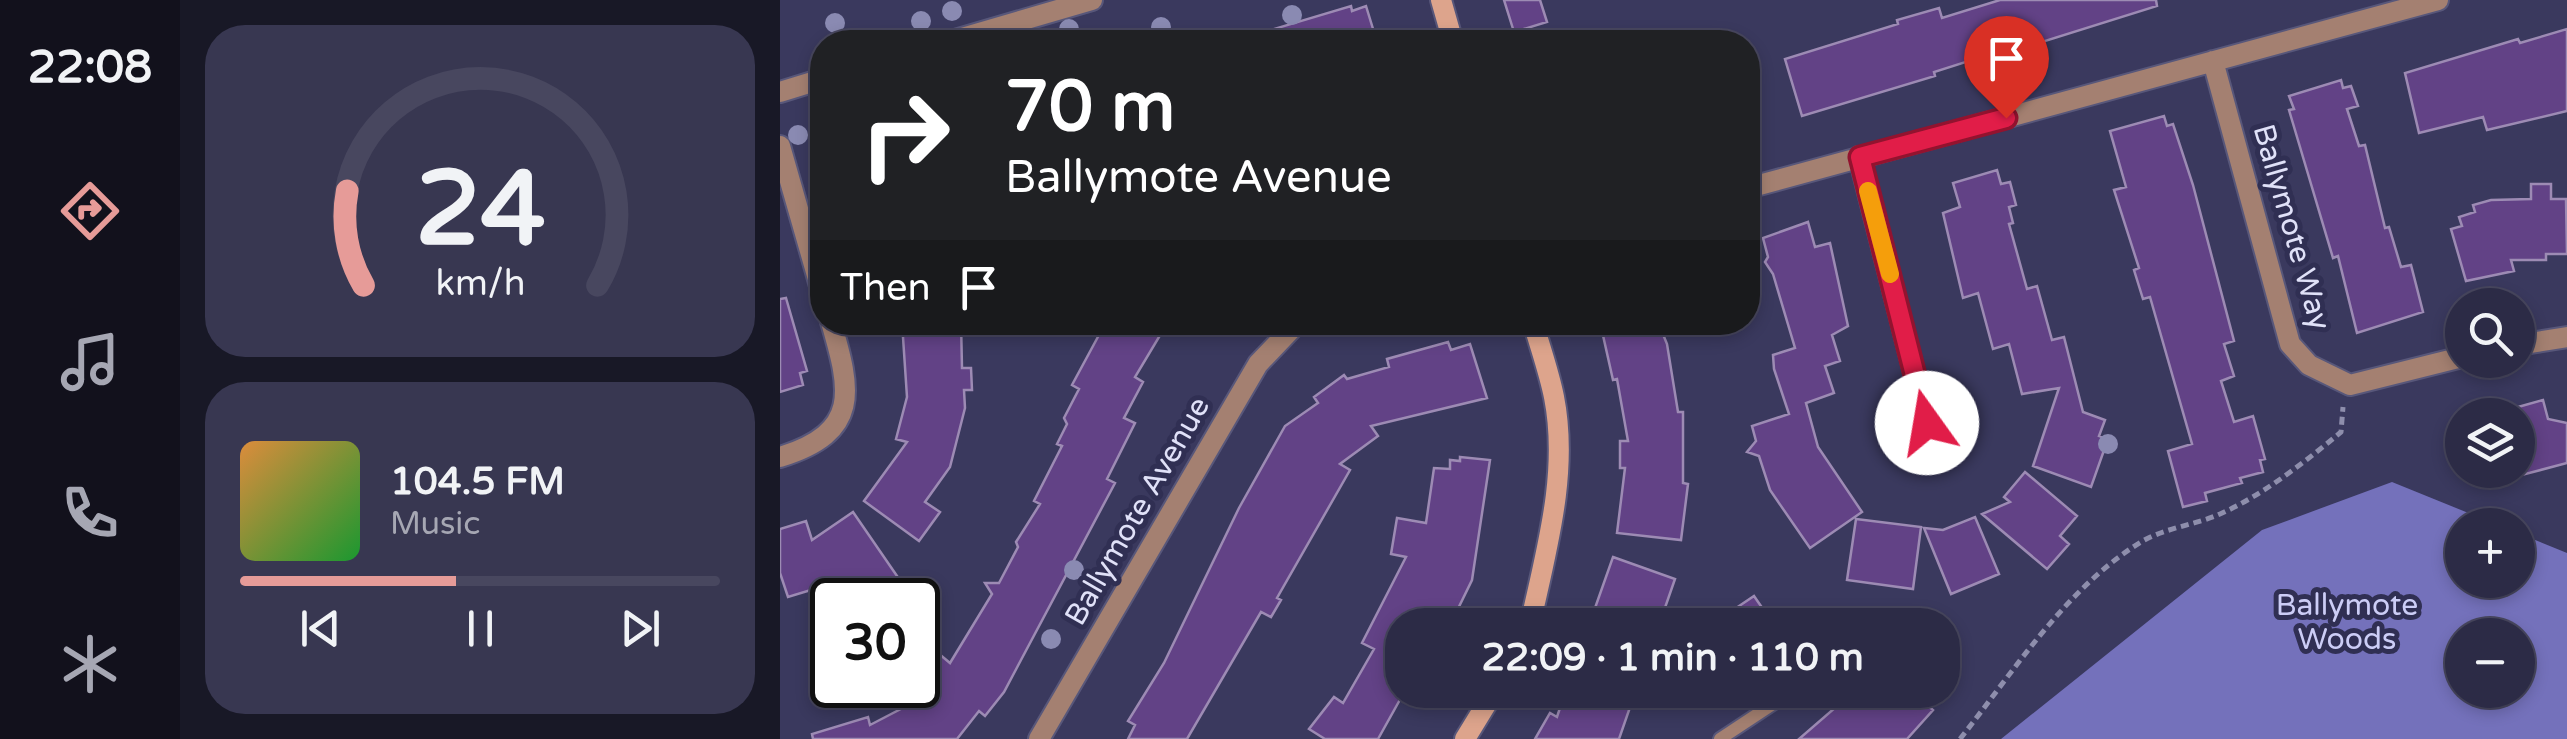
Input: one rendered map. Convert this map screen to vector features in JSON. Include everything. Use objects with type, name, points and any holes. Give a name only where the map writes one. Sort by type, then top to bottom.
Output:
[{"type":"street","points":[[989,30],[1092,0]]},
{"type":"street","points":[[1441,0],[1450,30]]},
{"type":"street","points":[[1760,185],[2438,0]]},
{"type":"street","name":"Ballymote Way","points":[[2213,61],[2290,344],[2310,365],[2350,385]]},
{"type":"street","points":[[780,92],[810,83]]},
{"type":"street","points":[[780,146],[810,251]]},
{"type":"street","points":[[1860,157],[1927,423]]},
{"type":"street","points":[[780,456],[818,442],[834,428],[844,409],[846,378],[834,335]]},
{"type":"street","name":"Ballymote Avenue","points":[[1039,739],[1258,364],[1286,335]]},
{"type":"street","points":[[1534,608],[1552,526],[1559,464],[1554,398],[1537,335]]},
{"type":"street","points":[[2535,342],[2567,337]]},
{"type":"street","points":[[2350,385],[2445,361]]},
{"type":"street","points":[[1466,739],[1484,708]]},
{"type":"lane","points":[[1720,739],[1767,708]]},
{"type":"path","points":[[1960,739],[2082,590],[2109,564],[2145,540],[2222,514],[2307,460],[2340,432],[2350,385]]},
{"type":"green space","name":"Ballymote Woods","points":[[2392,482],[2456,508],[2445,508],[2445,598],[2535,598],[2535,540],[2567,553],[2567,739],[2001,739],[2262,530]]},
{"type":"building","points":[[1504,0],[1540,0],[1547,22],[1513,30]]},
{"type":"building","points":[[2000,0],[2156,0],[2157,6],[2042,42],[2041,38],[1934,72],[1935,76],[1802,116],[1785,59],[1939,8],[1942,18]]},
{"type":"building","points":[[1351,6],[1352,11],[1366,6],[1373,30],[1271,30]]},
{"type":"building","points":[[2567,29],[2567,111],[2487,130],[2483,117],[2419,133],[2405,73],[2518,39],[2520,43]]},
{"type":"building","points":[[2341,80],[2343,88],[2351,86],[2358,106],[2347,109],[2359,146],[2365,145],[2385,228],[2389,227],[2401,267],[2411,265],[2423,312],[2357,333],[2338,256],[2333,258],[2289,110],[2294,109],[2289,96]]},
{"type":"building","points":[[2164,116],[2167,126],[2173,124],[2193,185],[2234,341],[2224,344],[2234,376],[2221,381],[2234,422],[2253,416],[2265,459],[2260,460],[2263,472],[2240,478],[2242,483],[2205,493],[2207,501],[2183,507],[2168,451],[2192,444],[2150,297],[2143,299],[2134,270],[2139,268],[2114,190],[2126,187],[2110,131]]},
{"type":"building","points":[[1997,170],[2001,184],[2010,182],[2016,205],[2009,207],[2013,223],[2009,224],[2027,289],[2037,286],[2052,340],[2064,337],[2083,412],[2105,420],[2099,436],[2108,439],[2091,487],[2033,466],[2059,388],[2022,394],[2009,344],[1993,349],[1978,293],[1963,298],[1943,213],[1960,207],[1953,183]]},
{"type":"building","points":[[2531,184],[2551,184],[2551,199],[2566,199],[2567,254],[2546,254],[2546,260],[2511,260],[2514,271],[2466,281],[2451,229],[2462,226],[2459,217],[2475,212],[2473,205],[2491,200],[2531,199]]},
{"type":"building","points":[[1808,222],[1815,247],[1830,243],[1848,326],[1832,335],[1840,361],[1825,366],[1834,393],[1806,403],[1818,447],[1862,512],[1810,548],[1770,490],[1759,456],[1747,452],[1756,441],[1752,426],[1789,414],[1773,355],[1795,348],[1773,274],[1765,262],[1768,257],[1763,238]]},
{"type":"building","points":[[786,298],[807,371],[800,373],[803,385],[780,392],[780,299]]},
{"type":"building","points":[[903,335],[961,335],[962,368],[971,368],[972,390],[964,390],[965,408],[950,467],[925,502],[940,512],[919,541],[864,501],[907,442],[896,439],[907,397]]},
{"type":"building","points":[[1099,335],[1160,335],[1135,377],[1143,382],[1124,418],[1135,423],[1107,479],[1115,483],[1004,692],[985,716],[979,711],[957,739],[813,739],[812,734],[868,717],[870,725],[903,708],[940,708],[940,655],[950,663],[992,594],[985,583],[999,583],[1018,547],[1016,542],[1040,504],[1034,501],[1062,446],[1057,444],[1067,424],[1064,418],[1079,389],[1072,385]]},
{"type":"building","points":[[1603,335],[1663,335],[1678,412],[1683,412],[1683,483],[1688,484],[1681,540],[1617,533],[1625,468],[1620,468],[1620,441],[1628,441],[1617,379],[1613,380]]},
{"type":"building","points":[[1448,342],[1451,350],[1470,344],[1487,398],[1371,426],[1378,436],[1340,464],[1350,470],[1277,598],[1281,600],[1271,617],[1261,612],[1187,739],[1128,739],[1135,725],[1128,721],[1164,663],[1239,508],[1285,426],[1318,403],[1314,397],[1344,375],[1347,379],[1389,367],[1387,359]]},
{"type":"building","points":[[2543,400],[2548,419],[2567,423],[2567,463],[2535,471],[2535,402]]},
{"type":"building","points":[[1460,457],[1490,460],[1472,580],[1458,608],[1385,608],[1385,708],[1395,708],[1378,739],[1325,739],[1309,729],[1334,697],[1343,703],[1374,649],[1362,643],[1406,557],[1391,554],[1397,518],[1426,523],[1434,468],[1450,469],[1450,460],[1460,461]]},
{"type":"building","points":[[2025,472],[2077,516],[2060,536],[2069,544],[2047,569],[1982,514],[2010,502],[2004,497]]},
{"type":"building","points":[[853,512],[897,576],[810,578],[810,590],[788,597],[780,573],[780,529],[806,521],[812,540]]},
{"type":"building","points":[[1975,517],[1999,574],[1951,594],[1924,528],[1943,530]]},
{"type":"building","points":[[1856,519],[1921,527],[1913,589],[1847,580]]},
{"type":"building","points":[[1613,557],[1675,579],[1665,608],[1595,608]]},
{"type":"building","points":[[1754,596],[1762,608],[1736,608]]},
{"type":"building","points":[[1560,708],[1630,708],[1619,739],[1535,739],[1550,713],[1557,717]]},
{"type":"building","points":[[1835,708],[1933,710],[1907,739],[1799,739]]},
{"type":"slow traffic","points":[[1868,191],[1890,274]]},
{"type":"route","points":[[1927,423],[1860,157],[2006,118]]}]
